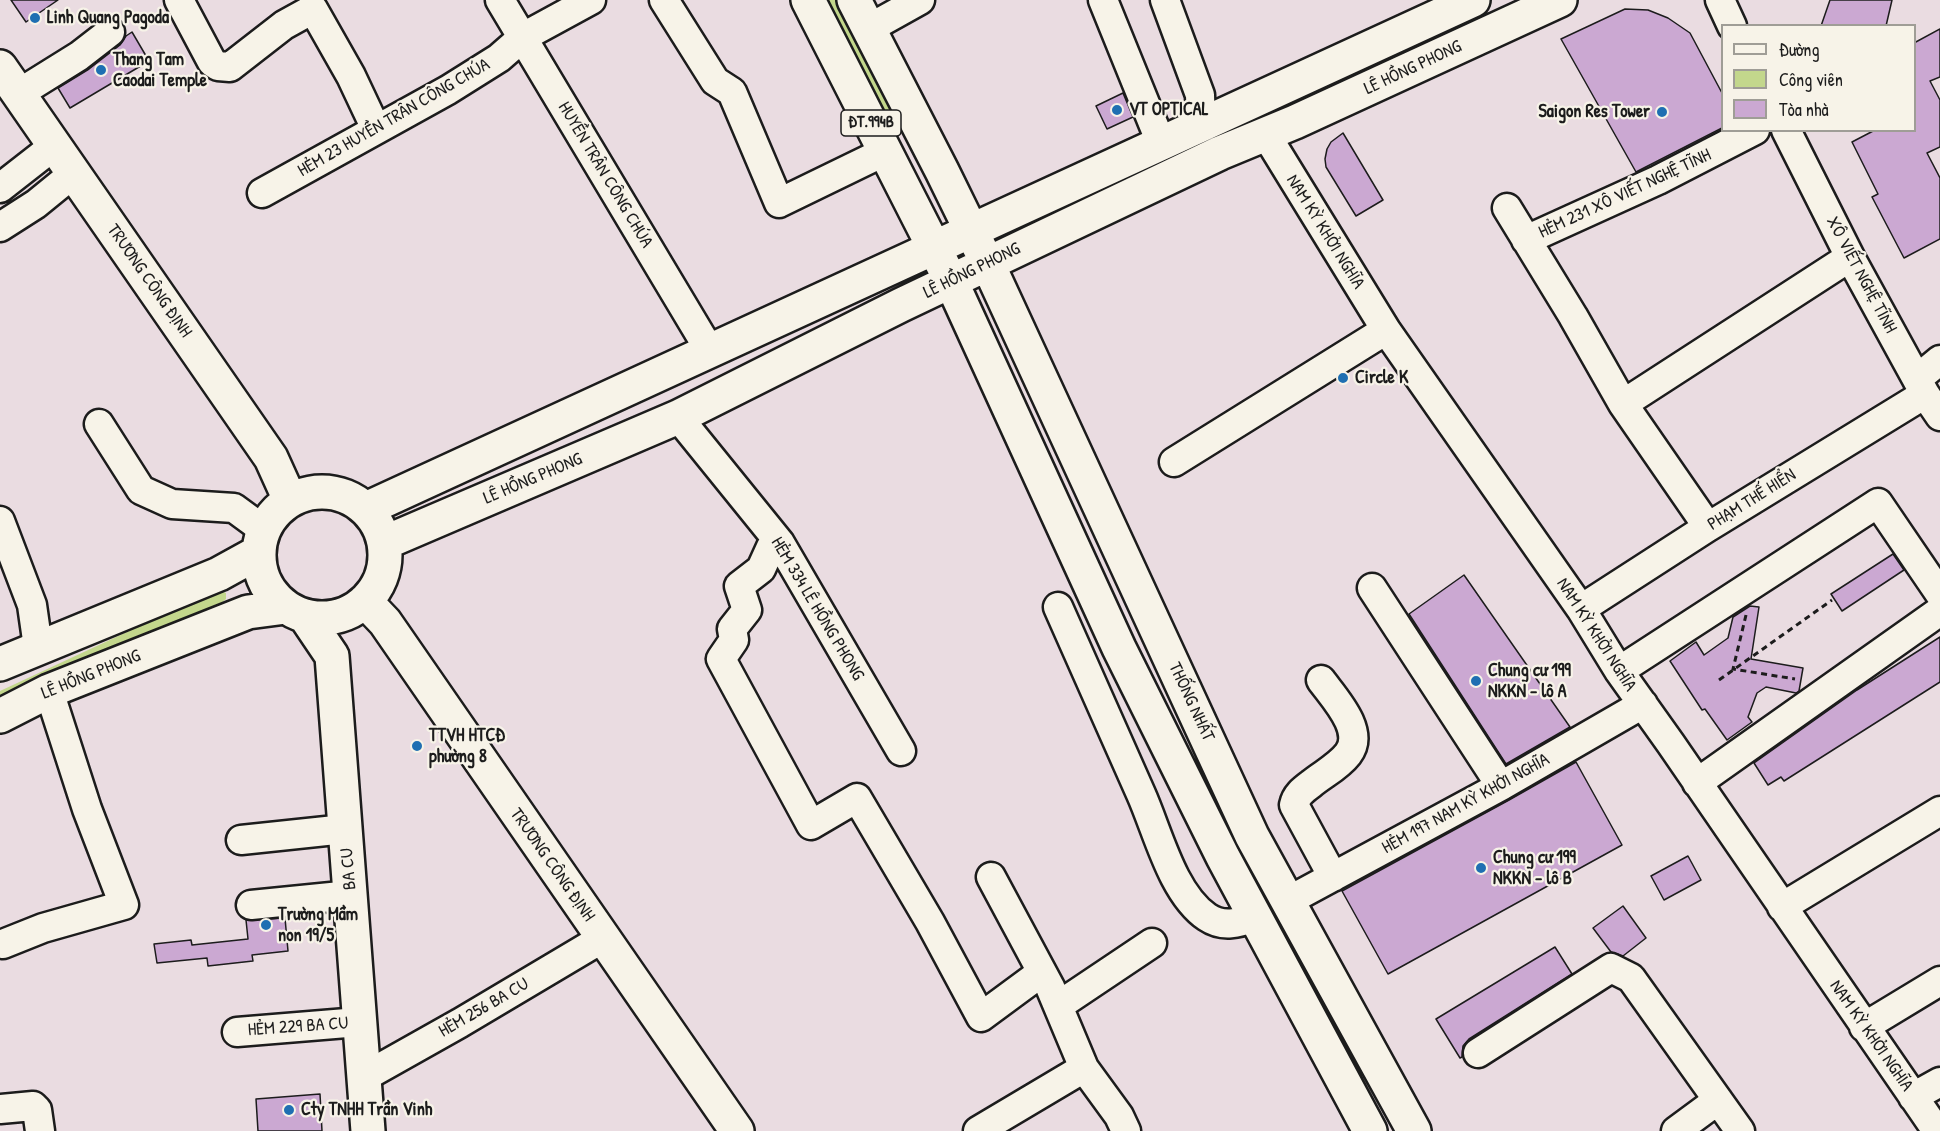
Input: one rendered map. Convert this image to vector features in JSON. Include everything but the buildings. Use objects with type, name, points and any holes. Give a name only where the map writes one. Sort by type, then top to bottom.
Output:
[{"type":"main road","name":"ĐT.994B","points":[[808,0],[934,247]]},
{"type":"main road","name":"ĐT.994B","points":[[854,0],[942,171],[970,231]]},
{"type":"main road","name":"LÊ HỒNG PHONG","points":[[366,509],[1246,104],[1430,9],[1473,0]]},
{"type":"main road","name":"LÊ HỒNG PHONG","points":[[384,543],[678,417],[951,281],[1220,153],[1295,122],[1560,0]]},
{"type":"main road","name":"TRƯƠNG CÔNG ĐỊNH","points":[[6,78],[55,145],[271,458],[290,500]]},
{"type":"main road","points":[[1246,104],[1265,133]]},
{"type":"main road","points":[[1201,124],[1220,153]]},
{"type":"main road","name":"THỐNG NHẤT","points":[[970,231],[988,263],[1252,836],[1405,1128]]},
{"type":"main road","points":[[934,247],[1119,648],[1223,857],[1370,1131]]},
{"type":"main road","points":[[329,491],[349,497],[366,509],[378,525],[384,543],[384,566],[377,585],[365,601],[347,613],[326,618],[296,611],[271,592],[262,573],[262,541],[274,513],[290,500],[309,493],[329,491]]},
{"type":"main road","points":[[0,664],[219,573],[262,541]]},
{"type":"main road","name":"TRƯƠNG CÔNG ĐỊNH","points":[[365,601],[385,622],[737,1131]]},
{"type":"main road","name":"LÊ HỒNG PHONG","points":[[0,716],[49,691],[248,612],[296,611]]},
{"type":"main road","name":"BA CU","points":[[296,611],[332,656],[369,1131]]},
{"type":"main road","points":[[1119,648],[1156,628]]},
{"type":"street","points":[[179,0],[212,62],[218,66],[230,67],[284,25],[313,9],[351,76],[375,129]]},
{"type":"street","name":"HUYỀN TRÂN CÔNG CHÚA","points":[[500,0],[710,351]]},
{"type":"street","name":"HẺM 23 HUYỀN TRÂN CÔNG CHÚA","points":[[262,194],[448,90],[499,58],[523,37],[591,0]]},
{"type":"street","points":[[664,0],[715,81],[732,92],[779,203],[886,151]]},
{"type":"street","points":[[868,28],[920,0]]},
{"type":"street","points":[[1103,0],[1161,143]]},
{"type":"street","points":[[1165,0],[1200,95],[1201,124]]},
{"type":"street","points":[[1720,0],[1731,24]]},
{"type":"street","points":[[6,78],[79,56],[111,32]]},
{"type":"street","name":"HẺM 231 XÔ VIẾT NGHỆ TĨNH","points":[[1526,240],[1658,180],[1751,132]]},
{"type":"street","name":"XÔ VIẾT NGHỆ TĨNH","points":[[1787,132],[1850,257],[1927,396]]},
{"type":"street","name":"NAM KỲ KHỞI NGHĨA","points":[[1265,133],[1386,330],[1581,609],[1619,671],[1937,1131]]},
{"type":"street","points":[[0,188],[55,145]]},
{"type":"street","points":[[0,227],[36,204],[74,173]]},
{"type":"street","points":[[1507,208],[1623,404],[1708,527]]},
{"type":"street","points":[[1623,404],[1850,257]]},
{"type":"street","points":[[1174,462],[1386,330]]},
{"type":"street","name":"PHẠM THẾ HIỂN","points":[[1581,609],[1708,527],[1927,396],[1940,360]]},
{"type":"street","name":"HẺM 334 LÊ HỒNG PHONG","points":[[678,417],[780,543],[901,751]]},
{"type":"street","points":[[99,424],[141,490],[172,504],[234,508],[262,541]]},
{"type":"street","points":[[1619,671],[1878,503],[1940,594]]},
{"type":"street","points":[[0,521],[32,605],[38,647]]},
{"type":"street","points":[[780,543],[771,547],[761,569],[739,586],[747,610],[732,629],[734,640],[721,659],[811,825],[857,798],[930,922],[981,1017],[1042,972]]},
{"type":"street","points":[[1372,588],[1501,786]]},
{"type":"street","points":[[1058,607],[1153,821],[1173,873],[1190,902],[1208,918],[1221,923],[1236,924],[1255,917]]},
{"type":"street","points":[[1696,783],[1940,611]]},
{"type":"street","points":[[1321,680],[1349,720],[1353,733],[1352,747],[1339,763],[1300,792],[1294,805],[1333,877]]},
{"type":"street","points":[[3,944],[43,928],[124,905],[87,809],[49,691]]},
{"type":"street","name":"HẺM 197 NAM KỲ KHỞI NGHĨA","points":[[1288,902],[1501,786],[1643,704]]},
{"type":"street","points":[[1782,907],[1940,811]]},
{"type":"street","points":[[242,840],[345,829]]},
{"type":"street","points":[[991,877],[1042,972],[1084,1068],[1119,1116],[1126,1131]]},
{"type":"street","points":[[251,905],[351,895]]},
{"type":"street","name":"HẺM 256 BA CU","points":[[364,1077],[603,938]]},
{"type":"street","points":[[1058,1006],[1152,943]]},
{"type":"street","points":[[1478,1053],[1611,968],[1631,978],[1740,1131]]},
{"type":"street","points":[[1864,1027],[1940,981]]},
{"type":"street","name":"HẺM 229 BA CU","points":[[237,1032],[359,1022]]},
{"type":"street","points":[[978,1131],[1084,1068]]},
{"type":"street","points":[[1913,1097],[1940,1082]]},
{"type":"street","points":[[1676,1131],[1718,1101]]},
{"type":"street","points":[[0,1110],[33,1106],[37,1110],[40,1131]]},
{"type":"path","points":[[1719,680],[1832,600]]},
{"type":"path","points":[[1733,669],[1747,613]]},
{"type":"path","points":[[1733,669],[1795,679]]},
{"type":"green space","points":[[821,0],[837,0],[899,119],[900,124],[890,130]]},
{"type":"green space","points":[[215,591],[226,593],[226,599],[220,604],[0,706],[0,691]]},
{"type":"place","name":"Linh Quang Pagoda","points":[[35,18]]},
{"type":"place","name":"Thang Tam Caodai Temple","points":[[101,70]]},
{"type":"place","name":"VT OPTICAL","points":[[1117,110]]},
{"type":"place","name":"Saigon Res Tower","points":[[1662,112]]},
{"type":"place","name":"Circle K","points":[[1343,378]]},
{"type":"place","name":"Chung cư 199 NKKN - lô A","points":[[1476,681]]},
{"type":"place","name":"TTVH HTCĐ phường 8","points":[[417,746]]},
{"type":"place","name":"Chung cư 199 NKKN - lô B","points":[[1481,868]]},
{"type":"place","name":"Trường Mầm non 19/5","points":[[266,925]]},
{"type":"place","name":"Cty TNHH Trần Vinh","points":[[289,1110]]}]
